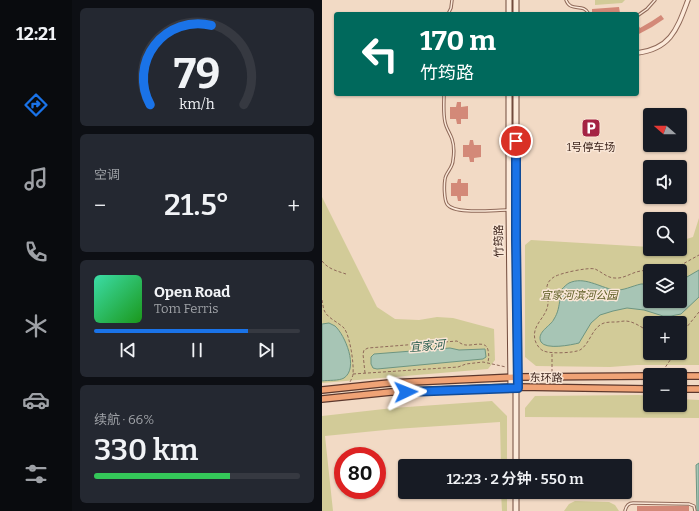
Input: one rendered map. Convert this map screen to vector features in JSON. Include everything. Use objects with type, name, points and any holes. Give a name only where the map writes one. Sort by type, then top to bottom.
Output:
[{"type":"highway","name":"东环路","points":[[322,390],[389,383],[518,377],[643,376]]},
{"type":"highway","points":[[687,376],[699,376]]},
{"type":"highway","name":"东环路","points":[[322,399],[391,392],[515,388],[643,389]]},
{"type":"highway","points":[[687,389],[699,389]]},
{"type":"main road","points":[[508,0],[508,12]]},
{"type":"main road","points":[[516,0],[516,12]]},
{"type":"main road","name":"竹筠路","points":[[509,96],[511,378],[515,388]]},
{"type":"main road","name":"竹筠路","points":[[516,96],[518,377],[515,388],[516,459]]},
{"type":"main road","points":[[516,499],[516,511]]},
{"type":"street","points":[[639,53],[656,49],[666,42],[679,25],[688,0]]},
{"type":"lane","points":[[449,12],[452,0]]},
{"type":"lane","points":[[566,0],[571,6],[583,8],[588,12]]},
{"type":"lane","points":[[639,15],[647,9],[655,0]]},
{"type":"lane","points":[[444,96],[445,122],[453,144],[453,164],[445,179],[445,199],[447,204],[452,208],[465,211],[509,210]]},
{"type":"lane","points":[[626,511],[628,504],[633,503],[689,504],[694,506],[695,511]]},
{"type":"path","points":[[683,264],[699,255]]},
{"type":"path","points":[[322,261],[330,268],[346,274]]},
{"type":"path","points":[[643,271],[615,278],[588,268],[555,276],[548,282],[546,289],[548,305],[542,318],[536,326],[534,336],[538,347],[543,351],[572,352],[580,350],[600,324],[606,322],[628,321],[643,328]]},
{"type":"path","points":[[322,300],[325,313],[338,322],[345,330],[350,342],[353,374],[349,387]]},
{"type":"path","points":[[687,327],[699,312]]},
{"type":"path","points":[[365,373],[363,354],[364,350],[368,348],[458,341],[465,345],[484,344],[488,348],[488,362]]},
{"type":"path","points":[[552,352],[552,377]]},
{"type":"path","points":[[353,374],[458,367],[466,364],[488,362],[511,367]]},
{"type":"green space","points":[[595,0],[625,0],[622,3],[595,5]]},
{"type":"green space","points":[[322,197],[377,307],[395,319],[419,320],[437,317],[453,318],[494,329],[495,360],[488,369],[322,383]]},
{"type":"green space","name":"宜家河滨河公园","points":[[699,218],[699,365],[637,365],[610,367],[536,366],[525,357],[525,245],[531,240],[643,247],[643,256],[687,256],[687,239],[693,237]]},
{"type":"green space","points":[[643,395],[643,412],[687,412],[687,399],[699,400],[699,418],[525,417],[525,408],[535,396]]},
{"type":"green space","points":[[492,401],[507,416],[507,459],[501,459],[500,422],[395,429],[325,436],[333,511],[322,511],[322,416],[393,408]]},
{"type":"green space","points":[[501,499],[507,499],[507,511],[502,511]]},
{"type":"green space","points":[[575,501],[609,502],[615,505],[619,511],[564,511],[569,504]]},
{"type":"shaded area","points":[[699,270],[699,297],[681,314],[663,316],[644,310],[627,308],[600,315],[591,323],[579,343],[565,346],[548,346],[541,342],[540,335],[552,322],[559,307],[562,289],[569,283],[575,281],[586,281],[614,290],[643,284],[643,308],[687,308],[687,277]]},
{"type":"shaded area","points":[[329,323],[339,330],[343,337],[349,352],[350,367],[348,373],[342,379],[322,381],[322,324]]},
{"type":"shaded area","points":[[450,348],[459,350],[485,349],[486,357],[483,359],[377,369],[373,368],[371,364],[371,357],[374,354]]},
{"type":"shaded area","points":[[699,463],[699,511],[697,511],[696,465]]},
{"type":"building","points":[[619,7],[620,12],[592,12],[592,9]]},
{"type":"building","points":[[661,15],[664,19],[639,34],[639,26],[640,28]]},
{"type":"building","points":[[457,102],[461,102],[461,107],[468,106],[468,119],[461,119],[461,124],[457,124],[456,119],[450,119],[450,107],[456,107]]},
{"type":"building","points":[[470,140],[473,140],[474,145],[481,145],[481,157],[474,158],[474,162],[470,162],[469,157],[463,157],[463,145],[469,145]]},
{"type":"building","points":[[458,179],[461,179],[461,183],[468,183],[468,196],[461,196],[461,201],[458,201],[457,196],[451,196],[451,183],[457,183]]},
{"type":"building","points":[[637,506],[689,506],[689,511],[637,511]]},
{"type":"place","name":"1号停车场","points":[[591,128]]},
{"type":"route","points":[[406,392],[518,388],[516,141]]},
{"type":"water label","name":"宜家河","points":[[427,346]]}]
